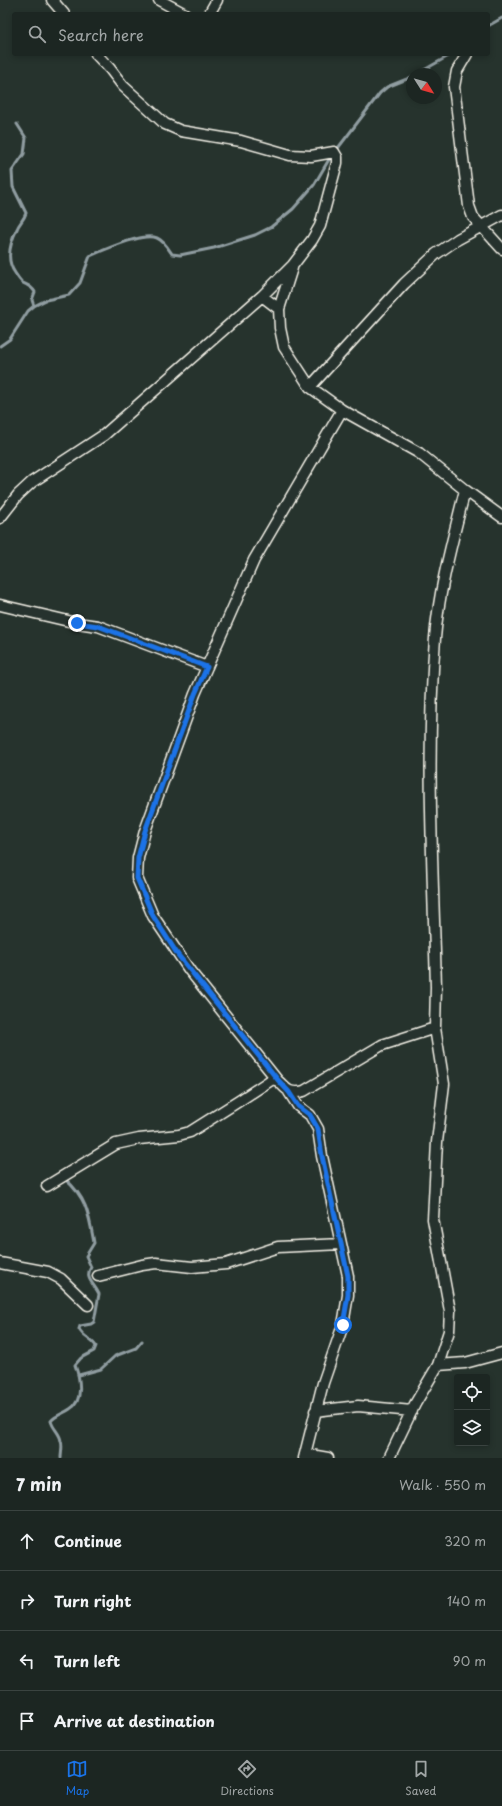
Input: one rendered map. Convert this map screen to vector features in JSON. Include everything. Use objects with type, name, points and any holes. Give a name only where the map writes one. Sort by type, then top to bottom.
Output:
[{"type":"street","points":[[52,0],[62,12]]},
{"type":"street","points":[[159,0],[181,12]]},
{"type":"street","points":[[210,12],[217,0]]},
{"type":"street","points":[[0,518],[18,495],[32,482],[104,435],[262,296],[293,265],[312,240],[320,226],[337,163],[336,154],[332,152],[311,156],[290,155],[241,141],[181,131],[165,124],[123,86],[98,56]]},
{"type":"street","points":[[466,56],[457,71],[454,79],[454,87],[469,206],[473,217],[502,249]]},
{"type":"street","points":[[310,387],[404,284],[436,254],[446,246],[502,215]]},
{"type":"street","points":[[293,265],[279,309],[280,328],[284,348],[310,387],[342,410],[419,453],[465,490],[502,517]]},
{"type":"street","points":[[262,296],[279,309]]},
{"type":"street","points":[[328,1458],[304,1456],[315,1411],[344,1318],[348,1295],[348,1276],[322,1156],[318,1129],[310,1115],[298,1106],[289,1092],[178,955],[153,916],[137,878],[138,858],[145,831],[195,694],[254,560],[342,410]]},
{"type":"street","points":[[389,1458],[412,1411],[438,1365],[449,1331],[450,1310],[434,1219],[437,1142],[444,1084],[435,1028],[436,987],[431,712],[434,651],[442,584],[465,490]]},
{"type":"street","points":[[0,605],[77,623],[98,626],[207,667]]},
{"type":"street","points":[[289,1092],[295,1093],[304,1091],[382,1045],[435,1028]]},
{"type":"street","points":[[47,1186],[116,1144],[139,1139],[179,1136],[190,1132],[239,1102],[270,1080],[278,1080]]},
{"type":"street","points":[[98,1276],[156,1263],[192,1267],[226,1264],[278,1247],[341,1244]]},
{"type":"street","points":[[0,1263],[48,1272],[61,1279],[88,1306]]},
{"type":"street","points":[[438,1365],[465,1363],[502,1353]]},
{"type":"street","points":[[315,1411],[358,1406],[412,1411]]},
{"type":"waterway","points":[[490,25],[502,18]]},
{"type":"waterway","points":[[428,68],[448,56]]},
{"type":"waterway","points":[[335,152],[380,93],[387,87],[406,79]]},
{"type":"waterway","points":[[17,124],[26,138],[24,154],[12,171],[13,187],[26,213],[12,240],[9,257],[12,268],[19,278],[35,292],[32,300],[34,306]]},
{"type":"waterway","points":[[0,346],[10,339],[28,311],[34,306],[46,300],[69,295],[80,283],[90,256],[124,242],[143,237],[157,238],[164,243],[172,254],[180,255],[214,248],[255,235],[271,227],[293,209],[314,185],[331,156]]},
{"type":"waterway","points":[[61,1458],[62,1445],[58,1433],[51,1421],[55,1417],[70,1409],[77,1401],[80,1389],[75,1365],[81,1358],[94,1351],[96,1346],[79,1329],[80,1326],[94,1322],[99,1294],[89,1278],[89,1271],[91,1267],[86,1256],[94,1243],[86,1208],[78,1193],[65,1179]]},
{"type":"waterway","points":[[79,1375],[101,1369],[115,1356],[136,1348],[142,1341]]},
{"type":"route","points":[[77,623],[98,626],[207,667],[195,694],[145,831],[138,858],[137,878],[153,916],[178,955],[289,1092],[298,1106],[310,1115],[316,1122],[348,1276],[348,1295],[343,1325]]}]
